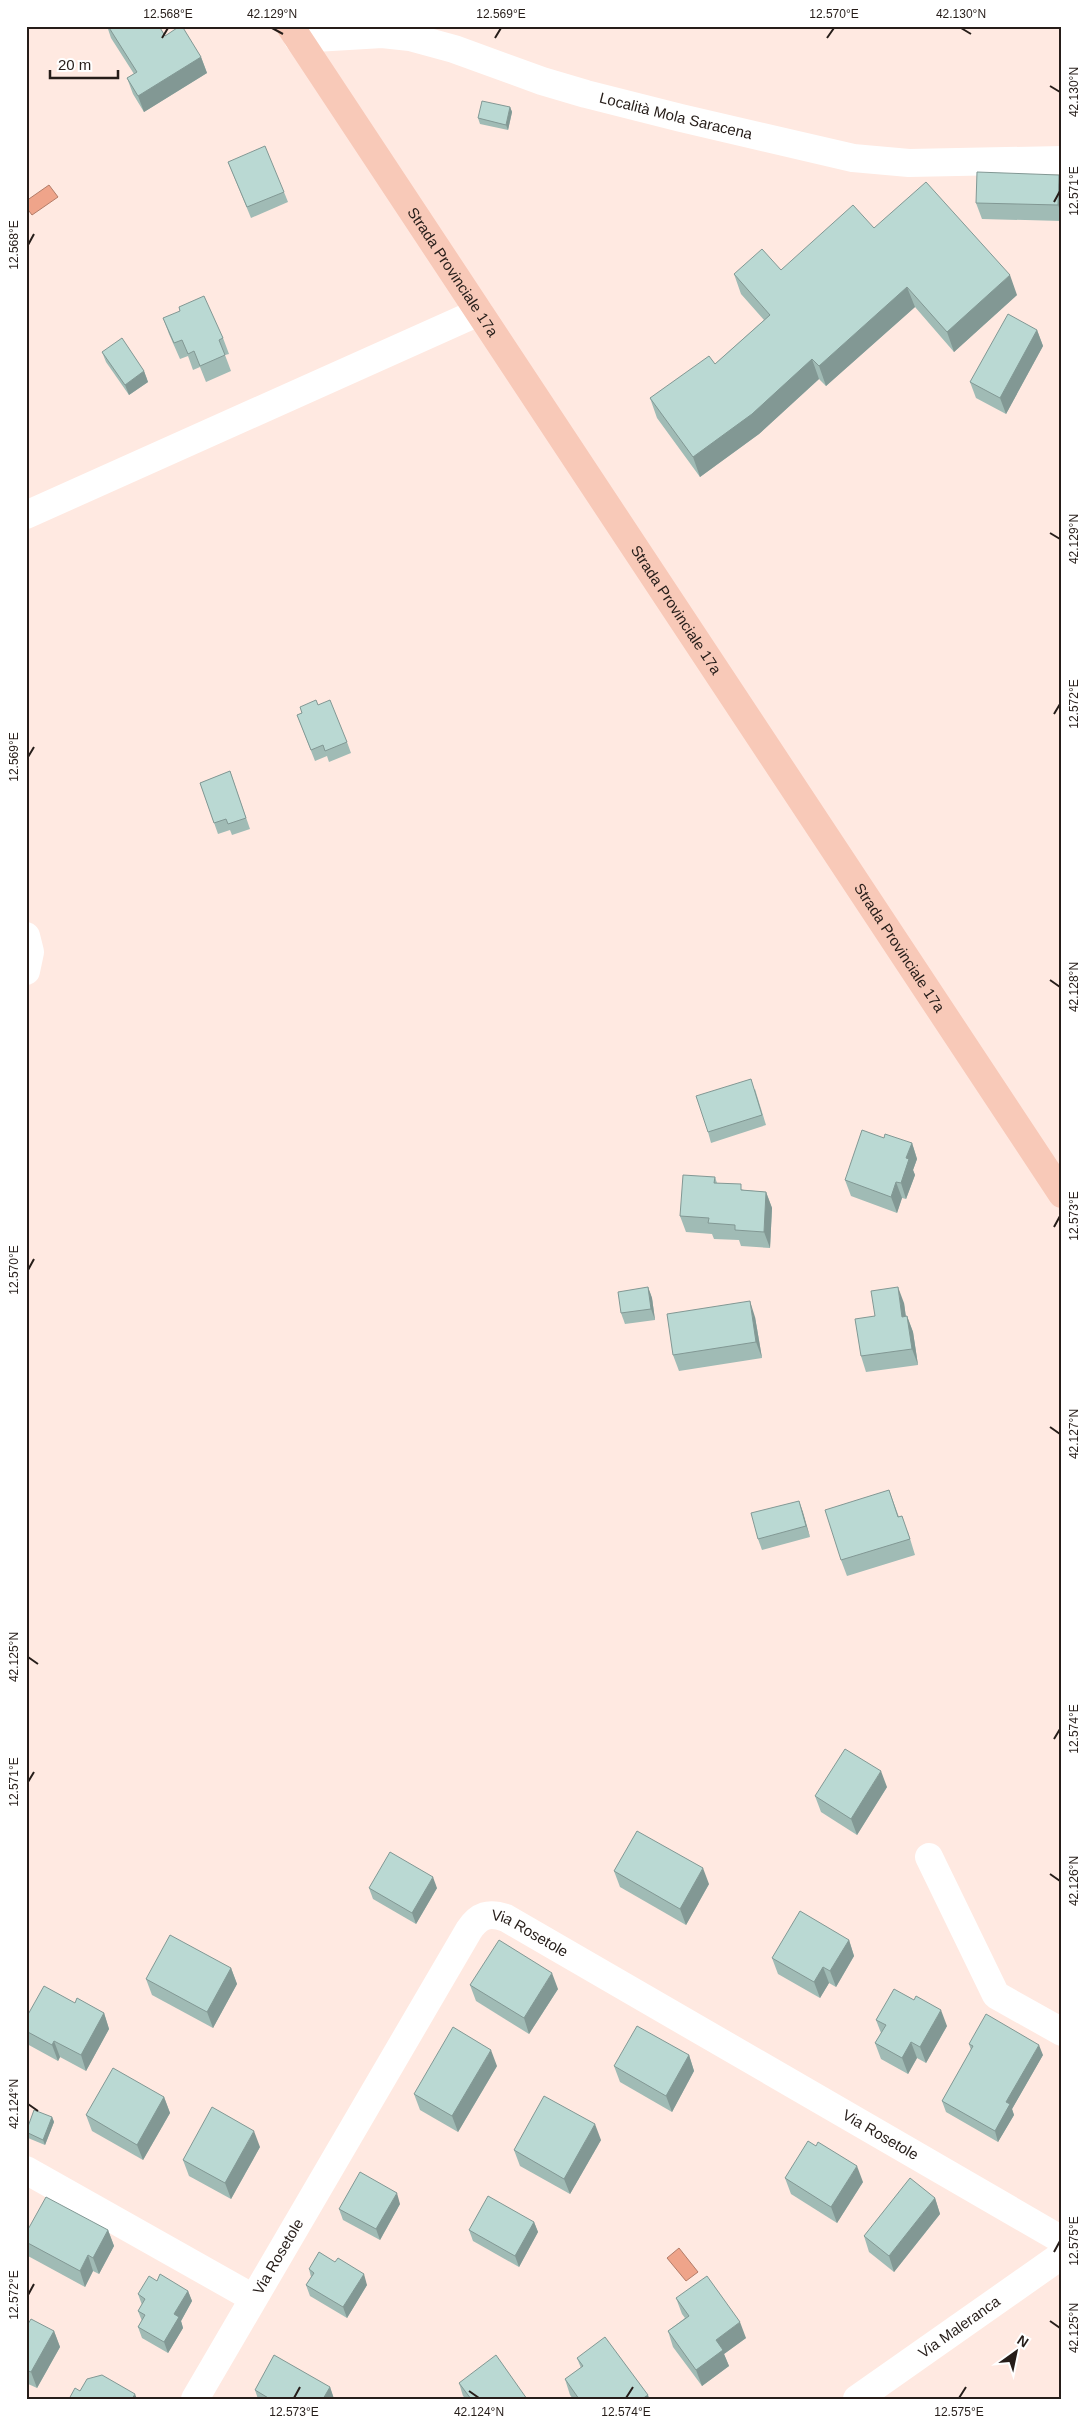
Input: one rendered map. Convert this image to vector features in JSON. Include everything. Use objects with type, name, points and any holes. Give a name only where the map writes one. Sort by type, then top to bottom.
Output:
[{"type":"main road","name":"Strada Provinciale 17a","points":[[294,33],[1062,1194]]},
{"type":"street","name":"Località Mola Saracena","points":[[294,33],[382,34],[410,37],[454,49],[542,80],[595,96],[853,158],[908,163],[1062,160]]},
{"type":"street","points":[[26,516],[479,312]]},
{"type":"street","points":[[26,936],[30,952],[26,971]]},
{"type":"street","points":[[929,1857],[996,1995],[1062,2032]]},
{"type":"street","name":"Via Rosetole","points":[[195,2399],[469,1930],[479,1918],[490,1914],[506,1918],[1062,2240]]},
{"type":"street","points":[[26,2170],[254,2298]]},
{"type":"street","name":"Via Maleranca","points":[[858,2399],[1062,2255]]},
{"type":"shaded area","points":[[49,185],[58,197],[32,215],[26,207],[26,201]]},
{"type":"shaded area","points":[[679,2248],[698,2272],[686,2281],[667,2258]]},
{"type":"building","points":[[108,26],[159,26],[165,36],[182,26],[201,57],[138,96],[127,78],[137,72]]},
{"type":"building","points":[[482,101],[510,107],[506,125],[478,118]]},
{"type":"building","points":[[265,146],[284,192],[247,207],[228,162]]},
{"type":"building","points":[[977,172],[1059,175],[1058,205],[976,203]]},
{"type":"building","points":[[926,182],[1010,275],[947,332],[907,287],[819,366],[812,359],[752,414],[693,457],[650,398],[709,356],[715,364],[770,315],[734,274],[762,249],[781,270],[853,205],[874,228]]},
{"type":"building","points":[[204,296],[223,338],[219,340],[225,355],[200,366],[194,351],[188,354],[182,340],[174,343],[163,318],[180,311],[179,307]]},
{"type":"building","points":[[1008,314],[1037,330],[1000,398],[970,382]]},
{"type":"building","points":[[122,338],[144,371],[125,385],[102,352]]},
{"type":"building","points":[[316,700],[318,705],[330,700],[347,742],[325,751],[323,745],[311,750],[297,715],[302,713],[300,707]]},
{"type":"building","points":[[230,771],[246,818],[228,824],[226,819],[214,823],[200,783]]},
{"type":"building","points":[[751,1079],[762,1115],[708,1132],[696,1096]]},
{"type":"building","points":[[862,1130],[884,1138],[885,1134],[912,1143],[906,1158],[909,1159],[901,1183],[896,1182],[891,1197],[845,1180]]},
{"type":"building","points":[[683,1175],[715,1177],[714,1183],[741,1184],[741,1190],[766,1192],[764,1232],[735,1230],[735,1225],[708,1223],[709,1218],[680,1216]]},
{"type":"building","points":[[648,1287],[651,1309],[621,1313],[618,1292]]},
{"type":"building","points":[[898,1287],[902,1317],[907,1316],[912,1349],[861,1356],[855,1319],[875,1316],[871,1291]]},
{"type":"building","points":[[750,1301],[756,1342],[673,1355],[667,1314]]},
{"type":"building","points":[[889,1490],[898,1517],[902,1516],[910,1539],[841,1560],[825,1510]]},
{"type":"building","points":[[799,1501],[806,1526],[758,1539],[751,1513]]},
{"type":"building","points":[[845,1749],[881,1771],[851,1819],[815,1796]]},
{"type":"building","points":[[637,1831],[703,1868],[680,1909],[614,1871]]},
{"type":"building","points":[[390,1852],[433,1877],[412,1913],[369,1888]]},
{"type":"building","points":[[800,1911],[849,1940],[830,1971],[823,1967],[814,1982],[772,1958]]},
{"type":"building","points":[[170,1935],[231,1968],[207,2012],[146,1979]]},
{"type":"building","points":[[499,1940],[552,1973],[524,2018],[470,1985]]},
{"type":"building","points":[[44,1986],[75,2003],[77,1998],[104,2013],[81,2055],[54,2041],[52,2045],[26,2031],[26,2018]]},
{"type":"building","points":[[894,1989],[914,2000],[916,1996],[941,2010],[920,2047],[911,2042],[902,2058],[875,2043],[886,2025],[876,2020]]},
{"type":"building","points":[[986,2014],[1039,2045],[1006,2102],[1010,2104],[995,2131],[942,2101],[973,2046],[969,2044]]},
{"type":"building","points":[[637,2026],[689,2055],[666,2096],[614,2066]]},
{"type":"building","points":[[453,2027],[491,2050],[452,2116],[414,2094]]},
{"type":"building","points":[[113,2068],[164,2097],[137,2145],[86,2115]]},
{"type":"building","points":[[544,2096],[595,2124],[564,2179],[514,2150]]},
{"type":"building","points":[[212,2107],[254,2131],[225,2183],[183,2160]]},
{"type":"building","points":[[34,2110],[52,2117],[43,2140],[26,2132]]},
{"type":"building","points":[[808,2141],[816,2146],[818,2142],[857,2166],[831,2207],[785,2178]]},
{"type":"building","points":[[360,2172],[397,2193],[376,2229],[339,2209]]},
{"type":"building","points":[[910,2178],[935,2198],[889,2256],[864,2236]]},
{"type":"building","points":[[488,2196],[534,2222],[515,2256],[469,2230]]},
{"type":"building","points":[[46,2197],[108,2230],[93,2258],[88,2255],[80,2271],[26,2242],[26,2233]]},
{"type":"building","points":[[319,2252],[335,2262],[338,2258],[364,2274],[343,2307],[306,2285],[314,2273],[309,2269]]},
{"type":"building","points":[[160,2274],[188,2291],[174,2314],[179,2317],[164,2342],[138,2327],[145,2315],[138,2311],[145,2299],[138,2294],[149,2276],[157,2281]]},
{"type":"building","points":[[707,2276],[740,2322],[716,2340],[723,2350],[696,2370],[668,2331],[689,2316],[676,2298]]},
{"type":"building","points":[[31,2319],[54,2331],[31,2372],[26,2370],[26,2323],[28,2324]]},
{"type":"building","points":[[605,2337],[648,2395],[642,2399],[579,2399],[565,2379],[583,2366],[577,2358]]},
{"type":"building","points":[[274,2355],[330,2387],[323,2399],[270,2399],[255,2390]]},
{"type":"building","points":[[496,2355],[527,2399],[471,2399],[459,2383]]},
{"type":"building","points":[[102,2375],[135,2394],[132,2399],[69,2399],[75,2388],[80,2391],[87,2379]]}]
